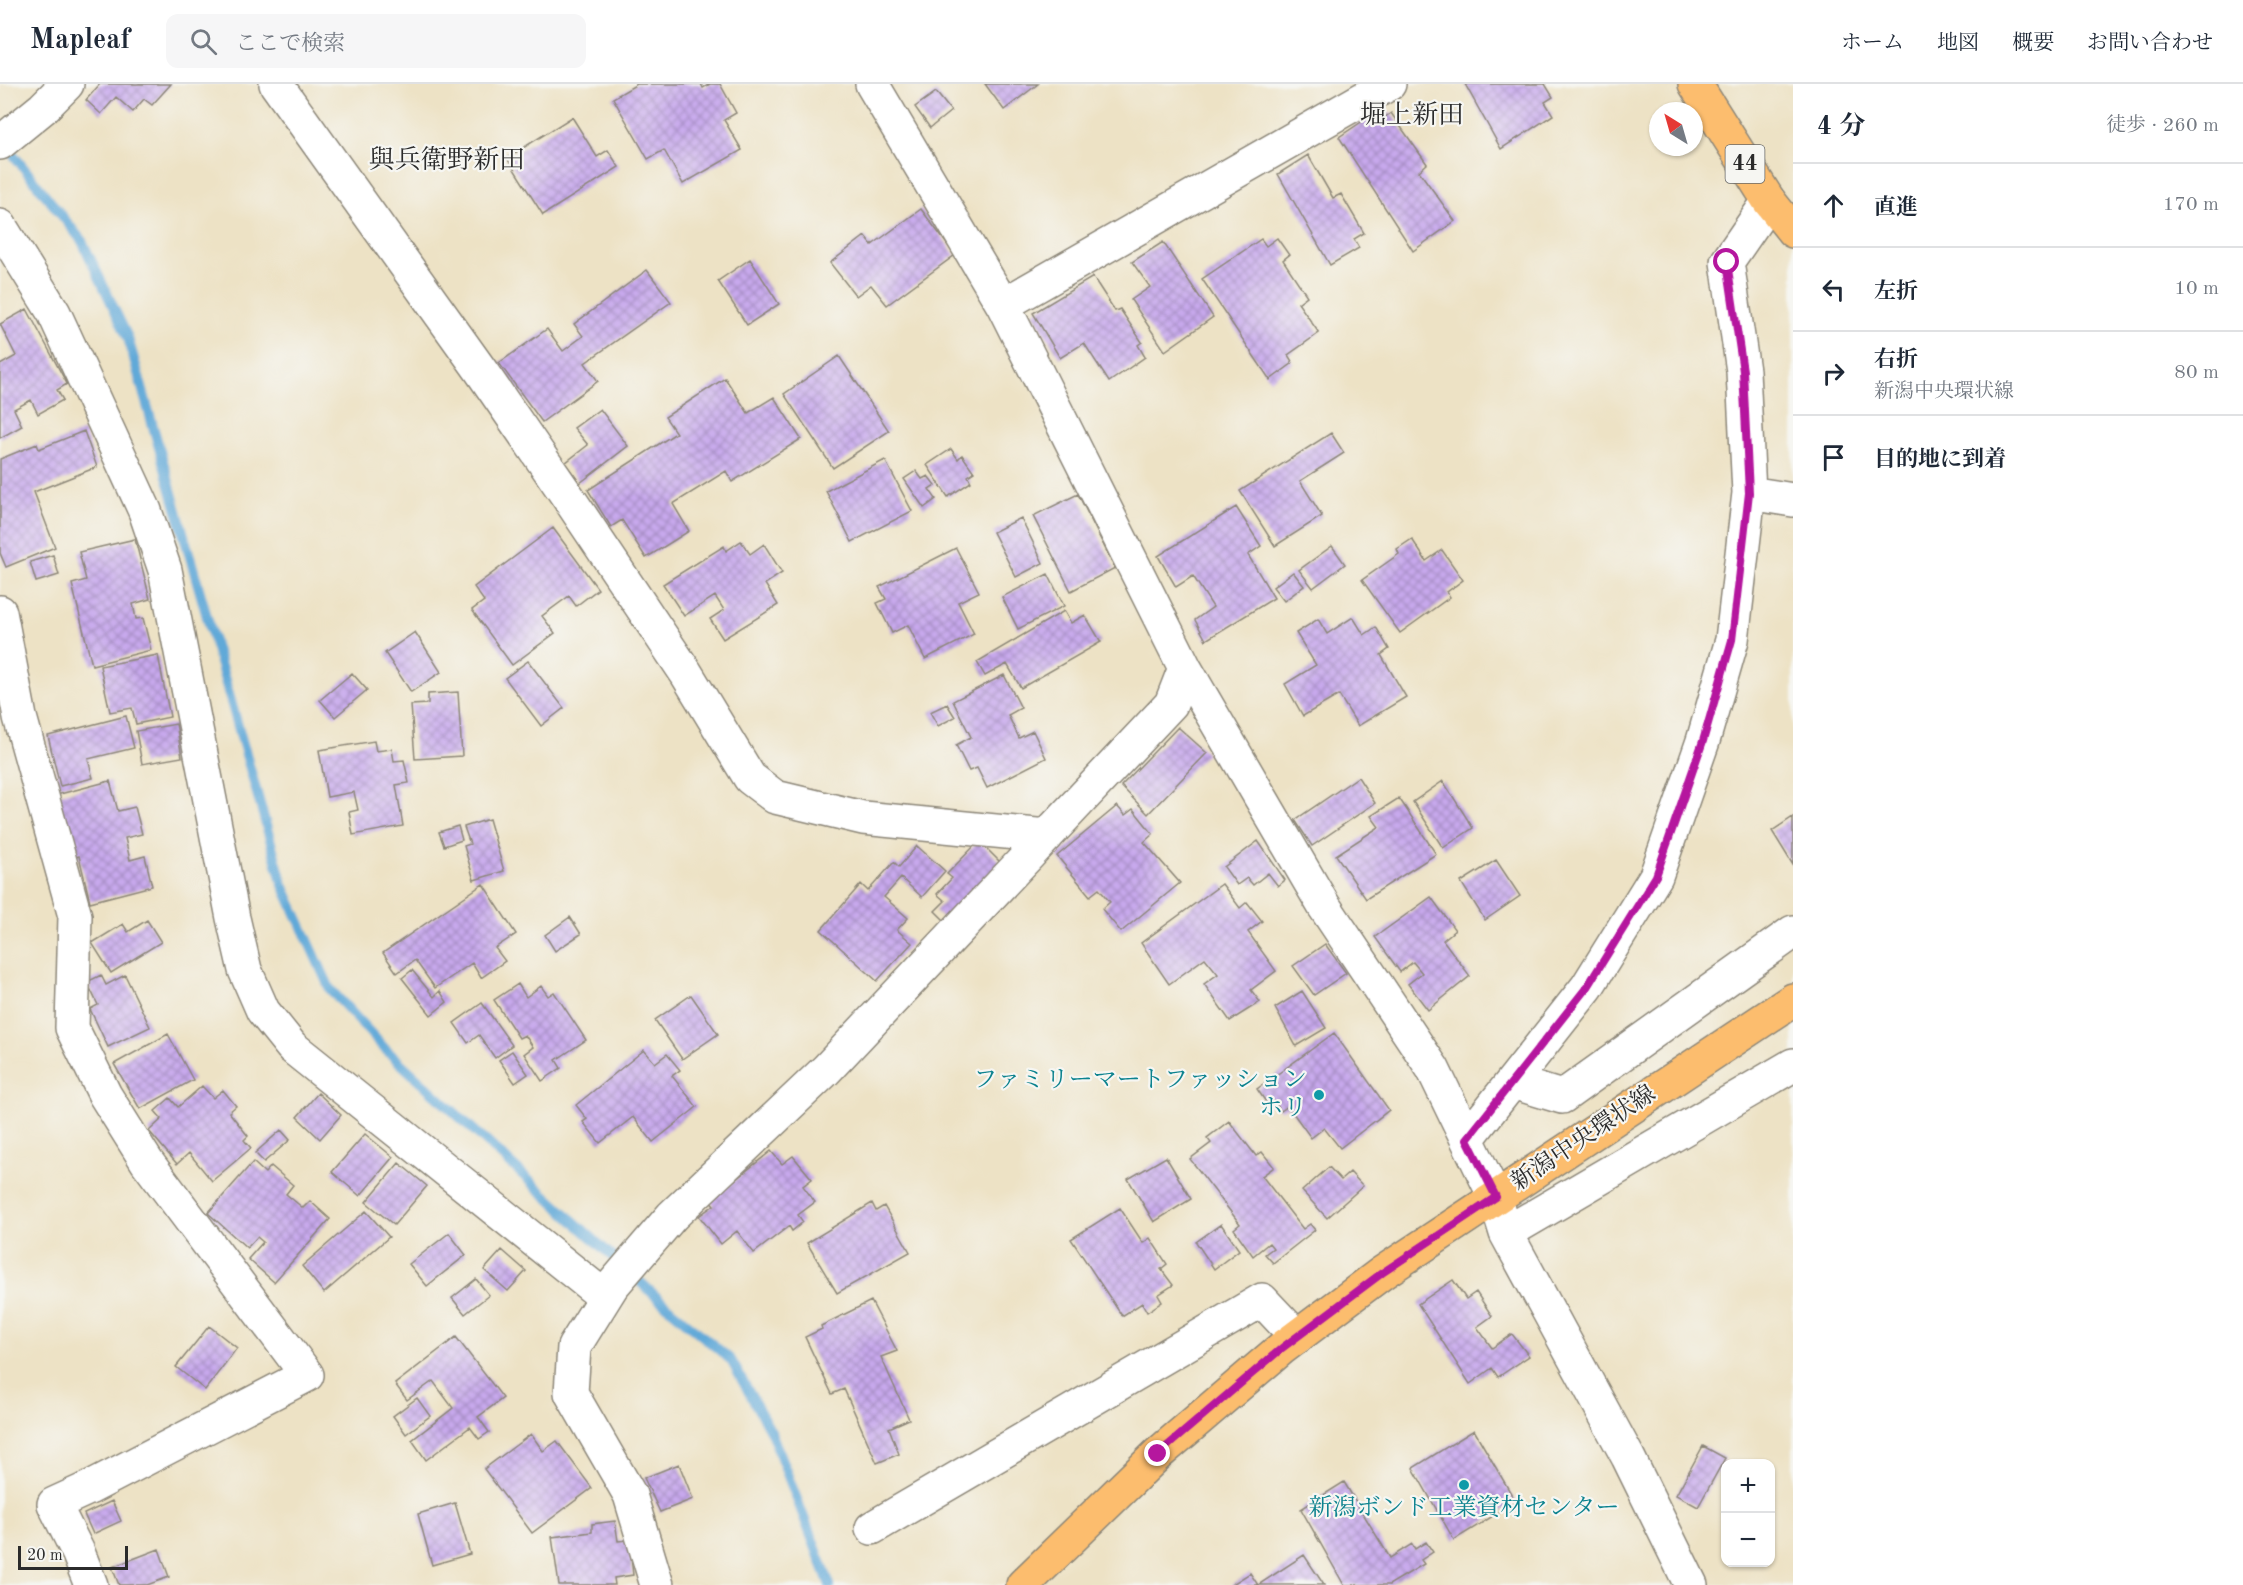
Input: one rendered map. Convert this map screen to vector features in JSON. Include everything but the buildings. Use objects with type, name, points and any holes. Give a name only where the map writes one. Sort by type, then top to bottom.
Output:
[{"type":"main road","name":"44","points":[[1695,84],[1769,201],[1793,231]]},
{"type":"main road","name":"新潟中央環状線","points":[[1023,1585],[1158,1454],[1297,1337],[1382,1273],[1793,1000]]},
{"type":"street","points":[[0,143],[43,108],[67,84]]},
{"type":"street","points":[[276,84],[479,368],[686,673],[750,778],[775,798],[863,818],[1047,836]]},
{"type":"street","points":[[872,84],[1003,305],[1185,668],[1324,906],[1433,1069],[1496,1197],[1506,1233],[1628,1457],[1690,1585]]},
{"type":"street","points":[[1003,305],[1389,84]]},
{"type":"street","points":[[1467,1139],[1587,987],[1656,876],[1703,741],[1732,640],[1749,493],[1743,371],[1727,262],[1769,201]]},
{"type":"street","points":[[0,226],[54,313],[145,511],[165,570],[233,918],[245,970],[263,1011],[292,1047],[608,1292]]},
{"type":"street","points":[[1749,493],[1793,500]]},
{"type":"street","points":[[0,612],[20,717],[75,916],[72,1028],[105,1095],[147,1162],[307,1375],[54,1504],[78,1552],[91,1585]]},
{"type":"street","points":[[657,1585],[630,1495],[571,1393],[574,1347],[608,1292],[672,1216],[826,1070],[1171,704],[1185,668]]},
{"type":"street","points":[[1512,1082],[1562,1097],[1793,932]]},
{"type":"street","points":[[1506,1233],[1793,1065]]},
{"type":"street","points":[[872,1528],[1262,1300],[1297,1337]]},
{"type":"waterway","points":[[4,143],[82,241],[128,338],[283,885],[330,989],[385,1049],[660,1300],[731,1360],[771,1432],[830,1585]]},
{"type":"place","name":"ファミリーマートファッション ホリ","points":[[1319,1095]]},
{"type":"place","name":"新潟ボンド工業資材センター","points":[[1464,1485]]},
{"type":"district","name":"堀上新田","points":[[1412,116]]},
{"type":"district","name":"與兵衛野新田","points":[[447,161]]},
{"type":"route","points":[[1158,1454],[1282,1348],[1382,1273],[1496,1197],[1467,1139],[1587,987],[1656,876],[1703,741],[1732,640],[1749,493],[1743,371],[1727,262]]}]
